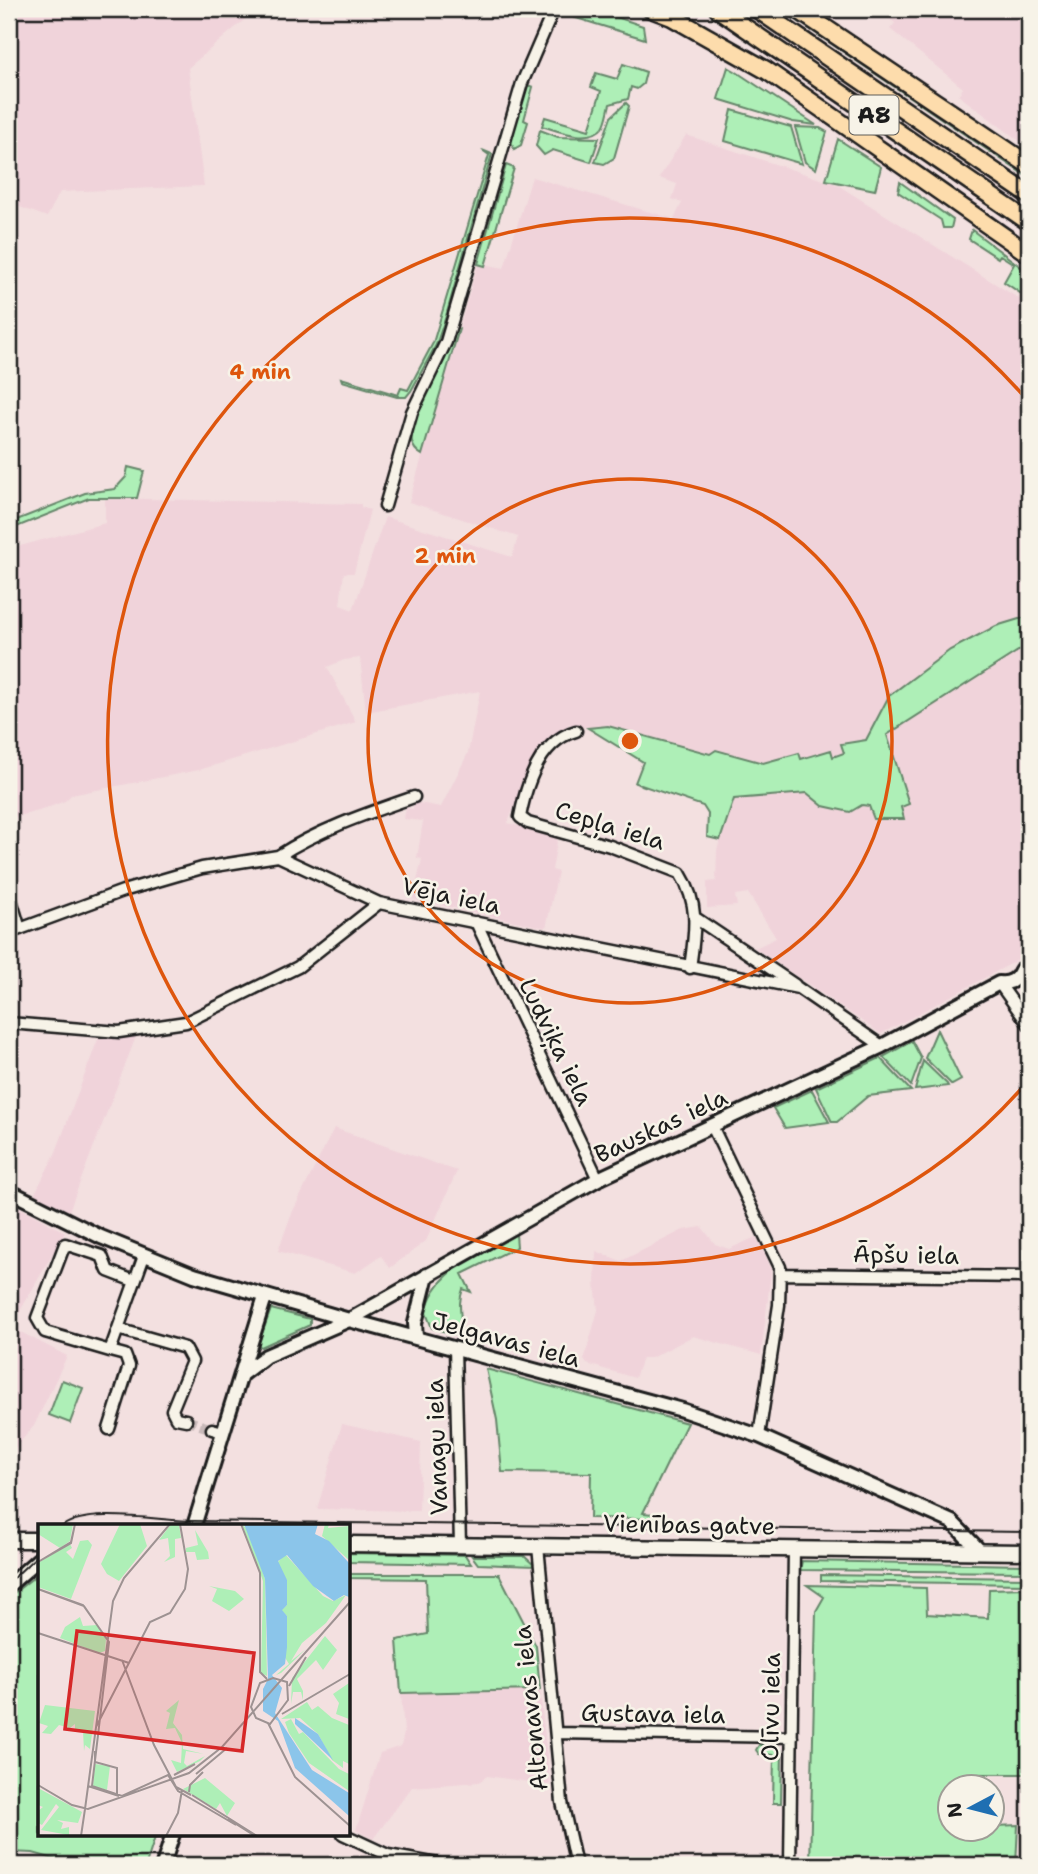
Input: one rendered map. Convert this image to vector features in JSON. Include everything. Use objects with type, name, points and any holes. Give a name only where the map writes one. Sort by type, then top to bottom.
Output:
[{"type":"highway","points":[[651,9],[670,13],[775,76],[1029,254]]},
{"type":"highway","name":"A8","points":[[718,9],[1029,222]]},
{"type":"highway","name":"A8","points":[[757,9],[1029,195]]},
{"type":"highway","points":[[797,9],[1029,165]]},
{"type":"main road","points":[[9,1540],[38,1540]]},
{"type":"main road","name":"Vienības gatve","points":[[350,1544],[1029,1552]]},
{"type":"street","points":[[385,506],[412,412],[446,342],[522,83],[553,10]]},
{"type":"street","name":"Cepļa iela","points":[[576,731],[562,738],[531,771],[520,817],[528,823],[610,846],[680,873],[692,895],[697,919],[690,968]]},
{"type":"street","points":[[9,933],[123,891],[202,868],[278,856],[297,844],[354,819],[414,797]]},
{"type":"street","name":"Vēja iela","points":[[278,856],[379,902],[690,968],[798,988],[882,1046]]},
{"type":"street","points":[[9,893],[20,929]]},
{"type":"street","points":[[9,1023],[119,1032],[186,1022],[298,967],[379,902]]},
{"type":"street","points":[[697,919],[798,988]]},
{"type":"street","name":"Ludviķa iela","points":[[475,922],[598,1179]]},
{"type":"street","name":"Bauskas iela","points":[[242,1374],[266,1356],[349,1321],[598,1179],[882,1046],[999,983],[1002,977],[1025,968]]},
{"type":"street","points":[[999,983],[1029,1025]]},
{"type":"street","points":[[712,1126],[767,1237],[781,1274],[770,1378],[759,1436]]},
{"type":"street","name":"Jelgavas iela","points":[[9,1191],[144,1256],[265,1297],[682,1410],[759,1436],[952,1522],[980,1551]]},
{"type":"street","points":[[109,1429],[129,1366],[125,1355],[45,1332],[37,1318],[65,1244],[102,1256],[112,1274],[134,1281]]},
{"type":"street","points":[[110,1350],[144,1256]]},
{"type":"street","name":"Āpšu iela","points":[[781,1274],[1029,1278]]},
{"type":"street","points":[[416,1338],[415,1323],[427,1275]]},
{"type":"street","points":[[194,1524],[217,1430],[242,1374],[265,1297]]},
{"type":"street","points":[[118,1329],[185,1348],[191,1354],[192,1361],[173,1410],[176,1418],[186,1420]]},
{"type":"street","name":"Vanagu iela","points":[[455,1348],[460,1545]]},
{"type":"street","name":"Altonavas iela","points":[[538,1546],[562,1802],[576,1865]]},
{"type":"street","name":"Olīvu iela","points":[[790,1865],[794,1549]]},
{"type":"street","points":[[9,1585],[38,1560]]},
{"type":"street","name":"Gustava iela","points":[[556,1733],[792,1737]]},
{"type":"street","points":[[163,1865],[172,1836]]},
{"type":"street","points":[[346,1836],[388,1855],[443,1865]]},
{"type":"shaded area","points":[[9,9],[257,9],[188,68],[204,186],[60,192],[47,217],[9,203]]},
{"type":"shaded area","points":[[886,9],[1029,9],[1029,148],[958,95],[963,88],[890,29],[895,23],[882,13]]},
{"type":"shaded area","points":[[686,135],[836,184],[1029,305],[1029,361],[1026,375],[1029,376],[1029,616],[996,626],[950,650],[889,696],[866,740],[844,742],[844,753],[833,757],[801,759],[799,754],[763,763],[716,750],[711,754],[608,726],[588,728],[569,724],[529,767],[508,823],[558,837],[552,870],[558,872],[546,928],[413,899],[422,859],[417,858],[423,821],[404,819],[406,808],[413,809],[414,802],[441,807],[468,753],[480,691],[366,712],[360,658],[344,660],[327,667],[356,722],[199,770],[71,795],[65,801],[39,811],[9,818],[9,549],[105,523],[105,498],[361,504],[361,507],[370,510],[354,573],[344,573],[340,605],[353,610],[385,517],[512,557],[518,537],[409,502],[478,263],[504,268],[532,177],[674,219],[682,203],[672,199],[677,184],[659,178]]},
{"type":"shaded area","points":[[1029,644],[1029,954],[881,1034],[755,948],[776,938],[748,893],[735,895],[737,906],[707,908],[707,882],[716,881],[717,850],[733,799],[807,793],[823,806],[870,806],[903,813],[901,807],[909,804],[887,735]]},
{"type":"shaded area","points":[[137,1034],[69,1211],[34,1195],[56,1152],[98,1039]]},
{"type":"shaded area","points":[[334,1128],[457,1171],[426,1241],[390,1268],[381,1256],[355,1273],[278,1251],[291,1215]]},
{"type":"shaded area","points":[[9,1202],[65,1232],[11,1327],[67,1356],[34,1426],[9,1455]]},
{"type":"shaded area","points":[[702,1227],[715,1244],[729,1249],[756,1237],[769,1263],[771,1273],[761,1355],[693,1336],[651,1358],[642,1358],[635,1378],[587,1364],[584,1360],[598,1310],[596,1251],[621,1261],[683,1230]]},
{"type":"shaded area","points":[[342,1424],[421,1442],[419,1511],[317,1509]]},
{"type":"shaded area","points":[[540,1690],[550,1785],[487,1776],[479,1782],[412,1787],[373,1839],[356,1830],[380,1753],[401,1746],[404,1733],[401,1693]]},
{"type":"green space","points":[[568,9],[593,9],[643,26],[645,39],[563,14]]},
{"type":"green space","points":[[780,9],[786,9],[1029,172],[1029,178]]},
{"type":"green space","points":[[623,64],[646,72],[643,84],[637,89],[631,87],[628,99],[610,104],[604,125],[597,132],[574,135],[542,126],[545,117],[589,130],[601,91],[591,87],[596,73],[617,79]]},
{"type":"green space","points":[[728,67],[816,125],[793,122],[718,99]]},
{"type":"green space","points":[[527,85],[533,87],[524,120],[528,122],[521,145],[514,149],[511,142]]},
{"type":"green space","points":[[626,103],[629,106],[614,158],[604,164],[595,162],[611,117]]},
{"type":"green space","points":[[732,110],[791,127],[802,164],[725,141]]},
{"type":"green space","points":[[795,127],[820,128],[827,132],[816,169],[805,162]]},
{"type":"green space","points":[[540,130],[558,137],[599,138],[591,162],[553,150],[544,155],[536,146]]},
{"type":"green space","points":[[838,139],[881,167],[875,190],[826,180]]},
{"type":"green space","points":[[482,150],[492,154],[446,316],[436,345],[411,391],[406,397],[397,397],[342,381],[341,378],[398,395],[401,388],[408,390],[433,343],[489,155]]},
{"type":"green space","points":[[506,165],[514,168],[485,266],[478,264]]},
{"type":"green space","points":[[900,182],[953,220],[951,228],[943,228],[941,220],[898,192]]},
{"type":"green space","points":[[972,230],[1029,273],[1029,299],[1004,282],[1014,264],[1000,255],[998,258],[969,239]]},
{"type":"green space","points":[[457,328],[459,329],[422,455],[413,446],[412,431]]},
{"type":"green space","points":[[128,467],[144,471],[137,498],[89,498],[9,530],[9,523],[85,493],[115,489],[126,477]]},
{"type":"green space","points":[[1029,616],[1029,644],[887,735],[909,804],[901,807],[904,819],[874,819],[869,806],[862,805],[850,812],[823,806],[807,793],[734,799],[720,840],[707,837],[708,814],[703,806],[635,783],[643,762],[588,728],[608,726],[710,754],[716,750],[763,763],[799,753],[801,759],[831,750],[833,757],[844,753],[841,744],[866,740],[889,696],[950,650],[996,626]]},
{"type":"green space","points":[[937,1030],[961,1080],[952,1085],[925,1058]]},
{"type":"green space","points":[[912,1041],[921,1058],[911,1086],[883,1057]]},
{"type":"green space","points":[[880,1058],[911,1091],[868,1096],[837,1122],[832,1122],[816,1088]]},
{"type":"green space","points":[[923,1061],[947,1084],[948,1086],[915,1090]]},
{"type":"green space","points":[[812,1090],[829,1122],[785,1128],[773,1108]]},
{"type":"green space","points":[[516,1234],[517,1247],[462,1274],[471,1292],[463,1289],[461,1296],[460,1336],[432,1328],[426,1313],[430,1298],[438,1285],[461,1264]]},
{"type":"green space","points":[[271,1309],[310,1319],[310,1325],[261,1347],[258,1345]]},
{"type":"green space","points":[[486,1369],[687,1423],[643,1513],[662,1515],[662,1519],[590,1518],[591,1473],[502,1472],[497,1420]]},
{"type":"green space","points":[[62,1380],[83,1388],[70,1423],[49,1415]]},
{"type":"green space","points":[[350,1553],[465,1555],[471,1564],[350,1562]]},
{"type":"green space","points":[[472,1556],[524,1556],[535,1566],[478,1564]]},
{"type":"green space","points":[[802,1561],[1029,1565],[1029,1572],[800,1570]]},
{"type":"green space","points":[[38,1574],[38,1836],[155,1836],[146,1865],[75,1865],[33,1853],[9,1852],[9,1597]]},
{"type":"green space","points":[[350,1574],[499,1574],[536,1646],[540,1690],[401,1693],[397,1640],[428,1634],[426,1579],[350,1578]]},
{"type":"green space","points":[[821,1575],[1029,1578],[1029,1584],[821,1581]]},
{"type":"green space","points":[[807,1585],[926,1588],[927,1614],[988,1618],[989,1589],[1029,1588],[1029,1774],[936,1772],[936,1842],[1006,1842],[1006,1826],[1018,1825],[1016,1865],[810,1865],[816,1611],[824,1597]]},
{"type":"green space","points":[[759,1745],[777,1745],[782,1751],[781,1803],[773,1803],[774,1755],[759,1754],[756,1750]]},
{"type":"tunnel","points":[[186,1420],[212,1429]]},
{"type":"tram line","points":[[67,1524],[90,1517],[126,1516],[194,1521],[1029,1532]]},
{"type":"tram line","points":[[9,1582],[38,1555]]}]
